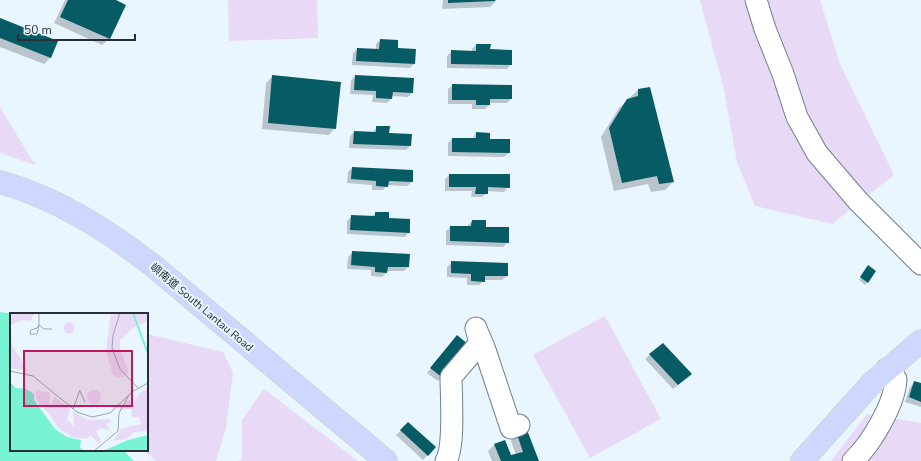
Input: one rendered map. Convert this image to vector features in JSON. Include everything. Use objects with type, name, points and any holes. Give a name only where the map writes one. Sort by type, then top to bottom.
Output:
[{"type":"main road","name":"嶼南道 South Lantau Road","points":[[0,182],[36,194],[66,208],[92,222],[128,246],[386,461]]},
{"type":"main road","points":[[802,461],[861,395],[887,369],[921,341]]},
{"type":"street","points":[[756,0],[797,117],[817,153],[858,201],[921,264]]},
{"type":"street","points":[[446,461],[450,455],[451,444],[451,377],[480,343],[471,331],[484,347],[511,428],[519,425]]},
{"type":"street","points":[[853,461],[862,452],[889,409],[896,390],[896,379],[887,369]]},
{"type":"shaded area","points":[[228,0],[317,0],[318,38],[229,41]]},
{"type":"shaded area","points":[[700,0],[820,0],[840,64],[894,175],[832,224],[755,206],[737,162],[724,90]]},
{"type":"shaded area","points":[[0,107],[35,165],[0,153]]},
{"type":"shaded area","points":[[0,312],[10,313],[10,451],[124,451],[134,461],[0,461]]},
{"type":"shaded area","points":[[605,316],[661,419],[590,458],[533,355]]},
{"type":"shaded area","points":[[148,334],[223,352],[233,373],[226,428],[216,461],[156,461],[144,451],[148,451]]},
{"type":"shaded area","points":[[264,389],[358,461],[237,461],[242,459],[242,420]]},
{"type":"shaded area","points":[[867,414],[921,423],[921,461],[831,461]]},
{"type":"building","points":[[68,0],[116,0],[126,5],[110,39],[60,17]]},
{"type":"building","points":[[448,0],[495,0],[495,1],[448,3]]},
{"type":"building","points":[[0,18],[58,41],[51,58],[0,38]]},
{"type":"building","points":[[380,39],[398,40],[398,48],[416,49],[415,64],[356,61],[357,48],[379,49]]},
{"type":"building","points":[[476,44],[491,44],[490,49],[512,50],[512,65],[451,64],[451,50],[476,51]]},
{"type":"building","points":[[272,75],[341,82],[336,129],[268,123]]},
{"type":"building","points":[[355,75],[414,78],[413,93],[393,92],[392,99],[376,98],[376,91],[354,90]]},
{"type":"building","points":[[452,84],[512,85],[512,99],[490,99],[490,105],[476,105],[476,100],[452,100]]},
{"type":"building","points":[[650,87],[674,182],[659,184],[657,176],[622,183],[609,128],[627,99],[638,96],[638,89]]},
{"type":"building","points":[[376,126],[390,126],[389,133],[412,134],[411,146],[353,144],[354,131],[376,132]]},
{"type":"building","points":[[476,132],[490,133],[490,139],[510,139],[510,153],[452,152],[452,138],[476,138]]},
{"type":"building","points":[[352,167],[413,170],[413,182],[389,181],[388,187],[376,186],[376,181],[351,179]]},
{"type":"building","points":[[449,174],[510,174],[510,188],[488,187],[488,194],[475,194],[476,187],[449,187]]},
{"type":"building","points":[[375,212],[389,212],[389,218],[410,219],[410,233],[350,230],[351,215],[375,216]]},
{"type":"building","points":[[472,220],[486,220],[486,227],[509,227],[509,243],[450,241],[450,226],[471,226]]},
{"type":"building","points":[[352,251],[410,254],[409,267],[388,267],[387,273],[375,272],[375,267],[351,265]]},
{"type":"building","points":[[451,261],[508,263],[508,276],[485,276],[485,282],[471,281],[471,274],[451,273]]},
{"type":"building","points":[[868,265],[876,271],[868,283],[860,277]]},
{"type":"building","points":[[457,335],[469,345],[443,378],[430,368]]},
{"type":"building","points":[[663,343],[692,374],[678,385],[649,354]]},
{"type":"building","points":[[914,381],[921,383],[921,402],[909,397]]},
{"type":"building","points":[[408,422],[436,447],[428,456],[400,430]]},
{"type":"building","points":[[527,430],[539,461],[501,461],[494,444],[505,440],[511,455],[523,452],[517,434]]}]
